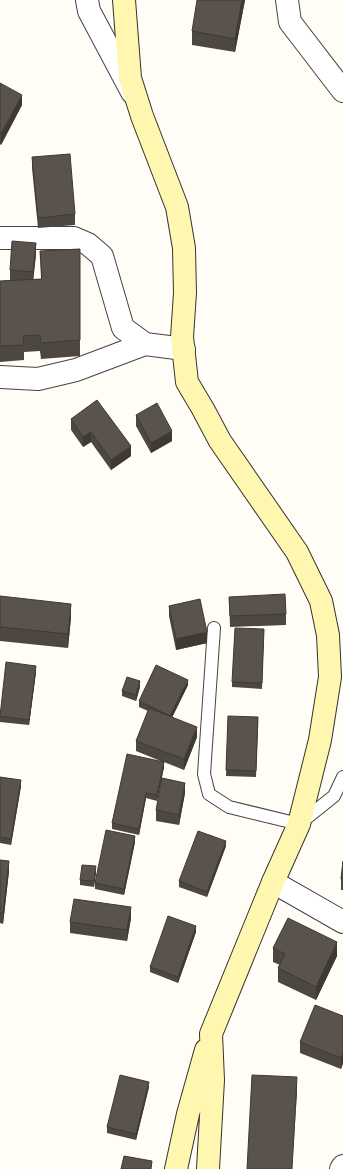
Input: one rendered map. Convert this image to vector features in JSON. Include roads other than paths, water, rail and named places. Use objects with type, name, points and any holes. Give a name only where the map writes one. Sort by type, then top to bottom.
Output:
[{"type":"main road","points":[[124,0],[130,78],[142,116],[177,208],[184,248],[185,293],[182,337],[187,382],[220,441],[298,552],[321,601],[328,634],[330,677],[320,740],[299,824],[273,882],[211,1034],[188,1114],[176,1169]]},
{"type":"main road","points":[[208,1169],[213,1080],[211,1034]]},
{"type":"street","points":[[88,0],[89,11],[138,104]]},
{"type":"street","points":[[287,0],[290,22],[343,91]]},
{"type":"street","points":[[0,238],[74,238],[88,244],[102,256],[124,328],[145,344]]},
{"type":"street","points":[[0,377],[38,378],[76,370],[145,344],[184,349]]},
{"type":"street","points":[[273,882],[343,922]]},
{"type":"lane","points":[[214,628],[204,774],[209,794],[229,807],[299,824],[334,796],[343,777]]}]
